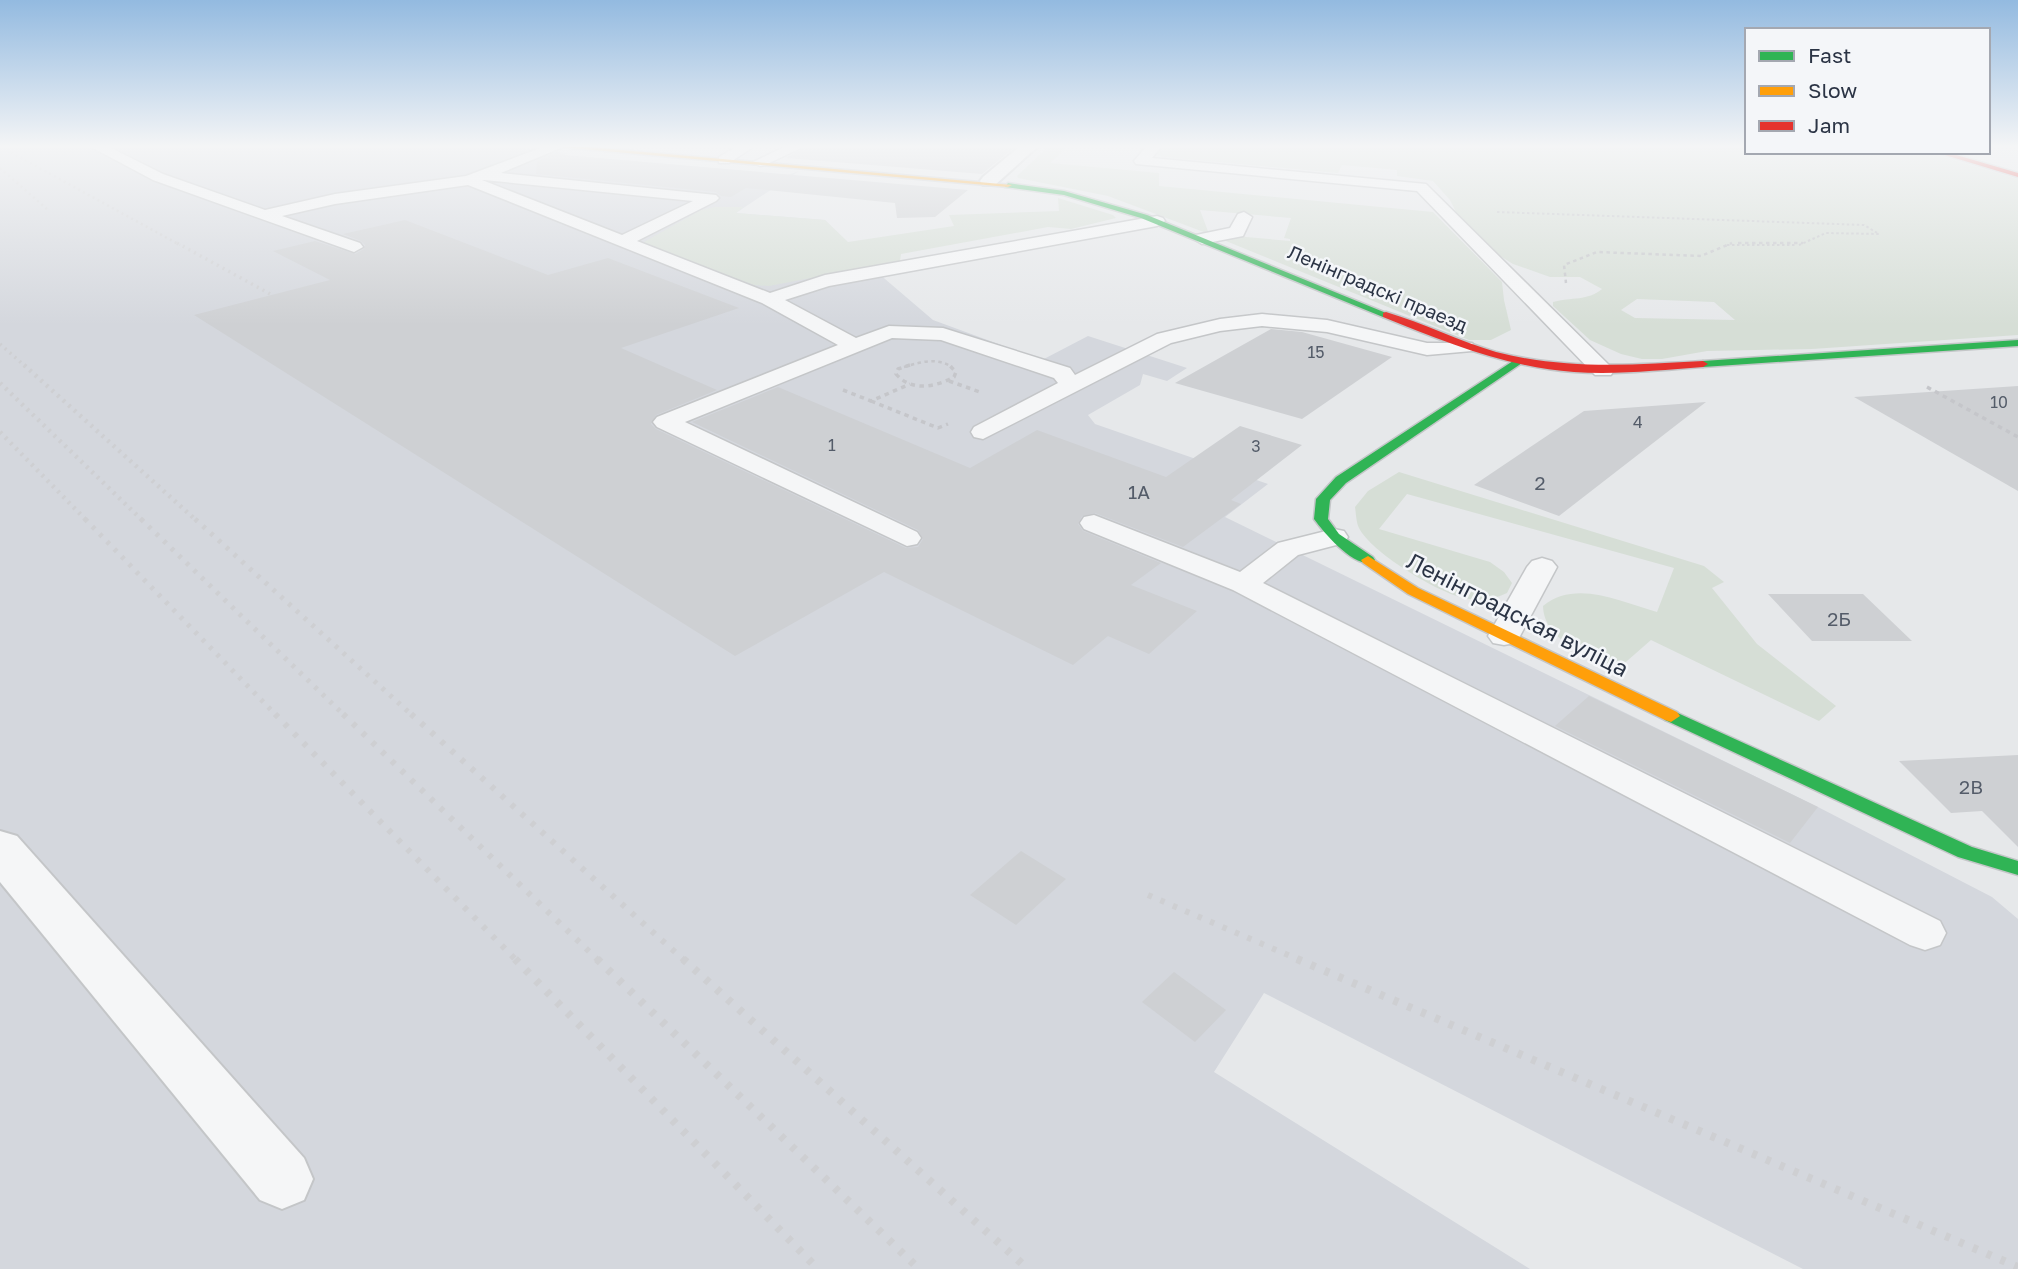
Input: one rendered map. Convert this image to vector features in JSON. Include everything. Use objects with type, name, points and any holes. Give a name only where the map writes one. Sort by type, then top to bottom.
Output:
[{"type":"street","name":"Ленінградскі праезд","points":[[1111,206],[1157,221],[1465,347],[1517,363]]},
{"type":"street","points":[[1334,537],[1321,519],[1323,499],[1341,480],[1517,363],[1560,369],[1603,370],[2018,343]]},
{"type":"street","name":"Ленінградская вуліца","points":[[1334,537],[1413,591],[1504,636],[1965,852],[2018,868]]},
{"type":"street","points":[[0,849],[282,1179]]},
{"type":"lane","points":[[237,206],[354,247]]},
{"type":"lane","points":[[263,216],[307,206]]},
{"type":"lane","points":[[540,206],[621,242],[769,299],[854,345]]},
{"type":"lane","points":[[621,242],[693,206]]},
{"type":"lane","points":[[1439,206],[1603,370]]},
{"type":"lane","points":[[1202,239],[1237,232],[1244,218]]},
{"type":"lane","points":[[769,299],[825,281],[1157,221]]},
{"type":"lane","points":[[983,432],[1164,338],[1220,325],[1262,320],[1327,326],[1427,349],[1465,347]]},
{"type":"lane","points":[[907,538],[665,422],[889,332],[943,334],[1062,373],[1069,386]]},
{"type":"lane","points":[[1094,523],[1243,584],[1925,933]]},
{"type":"lane","points":[[1243,584],[1288,549],[1334,537]]},
{"type":"lane","points":[[1504,636],[1542,567]]},
{"type":"path","points":[[1444,211],[1864,225],[1879,234],[1826,233],[1799,245],[1732,243],[1701,256],[1597,252],[1564,265],[1567,277],[1564,289],[1533,301]]},
{"type":"path","points":[[1865,353],[2018,438]]},
{"type":"path","points":[[925,361],[946,364],[956,372],[948,381],[926,385],[905,383],[896,374],[904,365],[925,361]]},
{"type":"shaded area","points":[[0,206],[746,206],[736,213],[825,220],[871,267],[933,320],[1042,360],[1088,336],[1187,368],[1167,381],[1143,374],[1140,385],[1088,415],[1095,424],[1268,484],[1225,517],[1818,807],[1992,897],[2018,919],[2018,1269],[1803,1269],[1264,993],[1214,1072],[1530,1269],[0,1269]]},
{"type":"shaded area","points":[[1059,206],[1085,206],[1116,218],[1071,229],[1048,227],[901,254],[900,261],[769,286],[754,285],[644,242],[701,210],[715,207],[743,207],[736,213],[825,220],[848,242],[954,226],[949,215],[1059,211]]},
{"type":"shaded area","points":[[1135,206],[1372,206],[1433,212],[1502,282],[1511,330],[1491,340],[1469,340],[1221,239],[1235,236],[1290,241],[1284,238],[1291,218],[1200,210],[1209,234]]},
{"type":"shaded area","points":[[1453,206],[2018,206],[2018,335],[1812,349],[1707,351],[1662,359],[1642,359],[1621,354],[1590,340],[1553,306],[1553,302],[1585,297],[1602,289],[1580,277],[1550,277],[1513,264],[1497,254],[1458,216]],"holes":[[[1637,299],[1714,302],[1735,320],[1635,318],[1621,310]]]},
{"type":"shaded area","points":[[1399,472],[1704,566],[1724,582],[1712,588],[1757,644],[1836,706],[1819,721],[1651,640],[1619,668],[1582,653],[1551,629],[1545,619],[1543,606],[1556,598],[1584,593],[1657,612],[1674,568],[1407,494],[1379,529],[1490,562],[1504,572],[1512,583],[1507,593],[1484,600],[1460,597],[1435,587],[1389,559],[1366,538],[1358,526],[1355,507],[1368,491]]},
{"type":"building","points":[[895,206],[948,206],[935,217],[897,218]]},
{"type":"building","points":[[405,220],[548,275],[608,258],[739,308],[621,348],[717,390],[656,415],[651,424],[656,429],[906,548],[918,547],[923,539],[918,530],[692,422],[778,387],[970,468],[1037,430],[1166,477],[1240,426],[1302,445],[1231,500],[1241,504],[1183,547],[1095,513],[1082,516],[1078,524],[1083,531],[1161,563],[1131,585],[1197,611],[1149,654],[1108,636],[1073,665],[884,572],[735,656],[194,315],[330,280],[273,251],[315,241],[355,254],[364,249],[365,245],[343,234]]},
{"type":"building","points":[[1271,329],[1302,332],[1392,357],[1302,419],[1175,383]]},
{"type":"building","points":[[2018,386],[2018,491],[1854,397]]},
{"type":"building","points":[[1706,402],[1559,516],[1474,485],[1584,411]]},
{"type":"building","points":[[1768,594],[1863,594],[1912,641],[1812,641]]},
{"type":"building","points":[[1589,696],[1818,807],[1790,843],[1555,726]]},
{"type":"building","points":[[2018,755],[2018,847],[1982,811],[1951,813],[1899,761]]},
{"type":"building","points":[[1021,851],[1066,879],[1016,925],[970,895]]},
{"type":"building","points":[[1174,972],[1226,1010],[1195,1042],[1142,1002]]},
{"type":"railway","points":[[44,206],[48,210]]},
{"type":"railway","points":[[109,206],[180,245]]},
{"type":"railway","points":[[177,243],[272,295]]},
{"type":"railway","points":[[0,344],[26,367]]},
{"type":"railway","points":[[24,365],[197,521]]},
{"type":"railway","points":[[0,383],[143,521]]},
{"type":"railway","points":[[0,432],[87,521]]},
{"type":"railway","points":[[85,519],[277,716]]},
{"type":"railway","points":[[141,519],[345,716]]},
{"type":"railway","points":[[195,519],[413,716]]},
{"type":"railway","points":[[275,714],[517,961]]},
{"type":"railway","points":[[343,714],[599,961]]},
{"type":"railway","points":[[411,714],[685,961]]},
{"type":"railway","points":[[1148,895],[1302,961]]},
{"type":"railway","points":[[515,959],[818,1269]]},
{"type":"railway","points":[[597,959],[919,1269]]},
{"type":"railway","points":[[683,959],[1028,1269]]},
{"type":"railway","points":[[1297,959],[2018,1267]]},
{"type":"traffic: fast","points":[[1112,206],[1144,216],[1386,315]]},
{"type":"traffic: fast","points":[[1703,364],[2018,343]]},
{"type":"traffic: fast","points":[[1368,560],[1334,537],[1321,519],[1323,499],[1341,480],[1517,363]]},
{"type":"traffic: fast","points":[[1671,716],[1965,852],[2018,868]]},
{"type":"traffic: slow","points":[[1368,560],[1413,591],[1671,716]]},
{"type":"traffic: jam","points":[[1386,315],[1465,345],[1545,365],[1602,370],[1703,364]]}]
